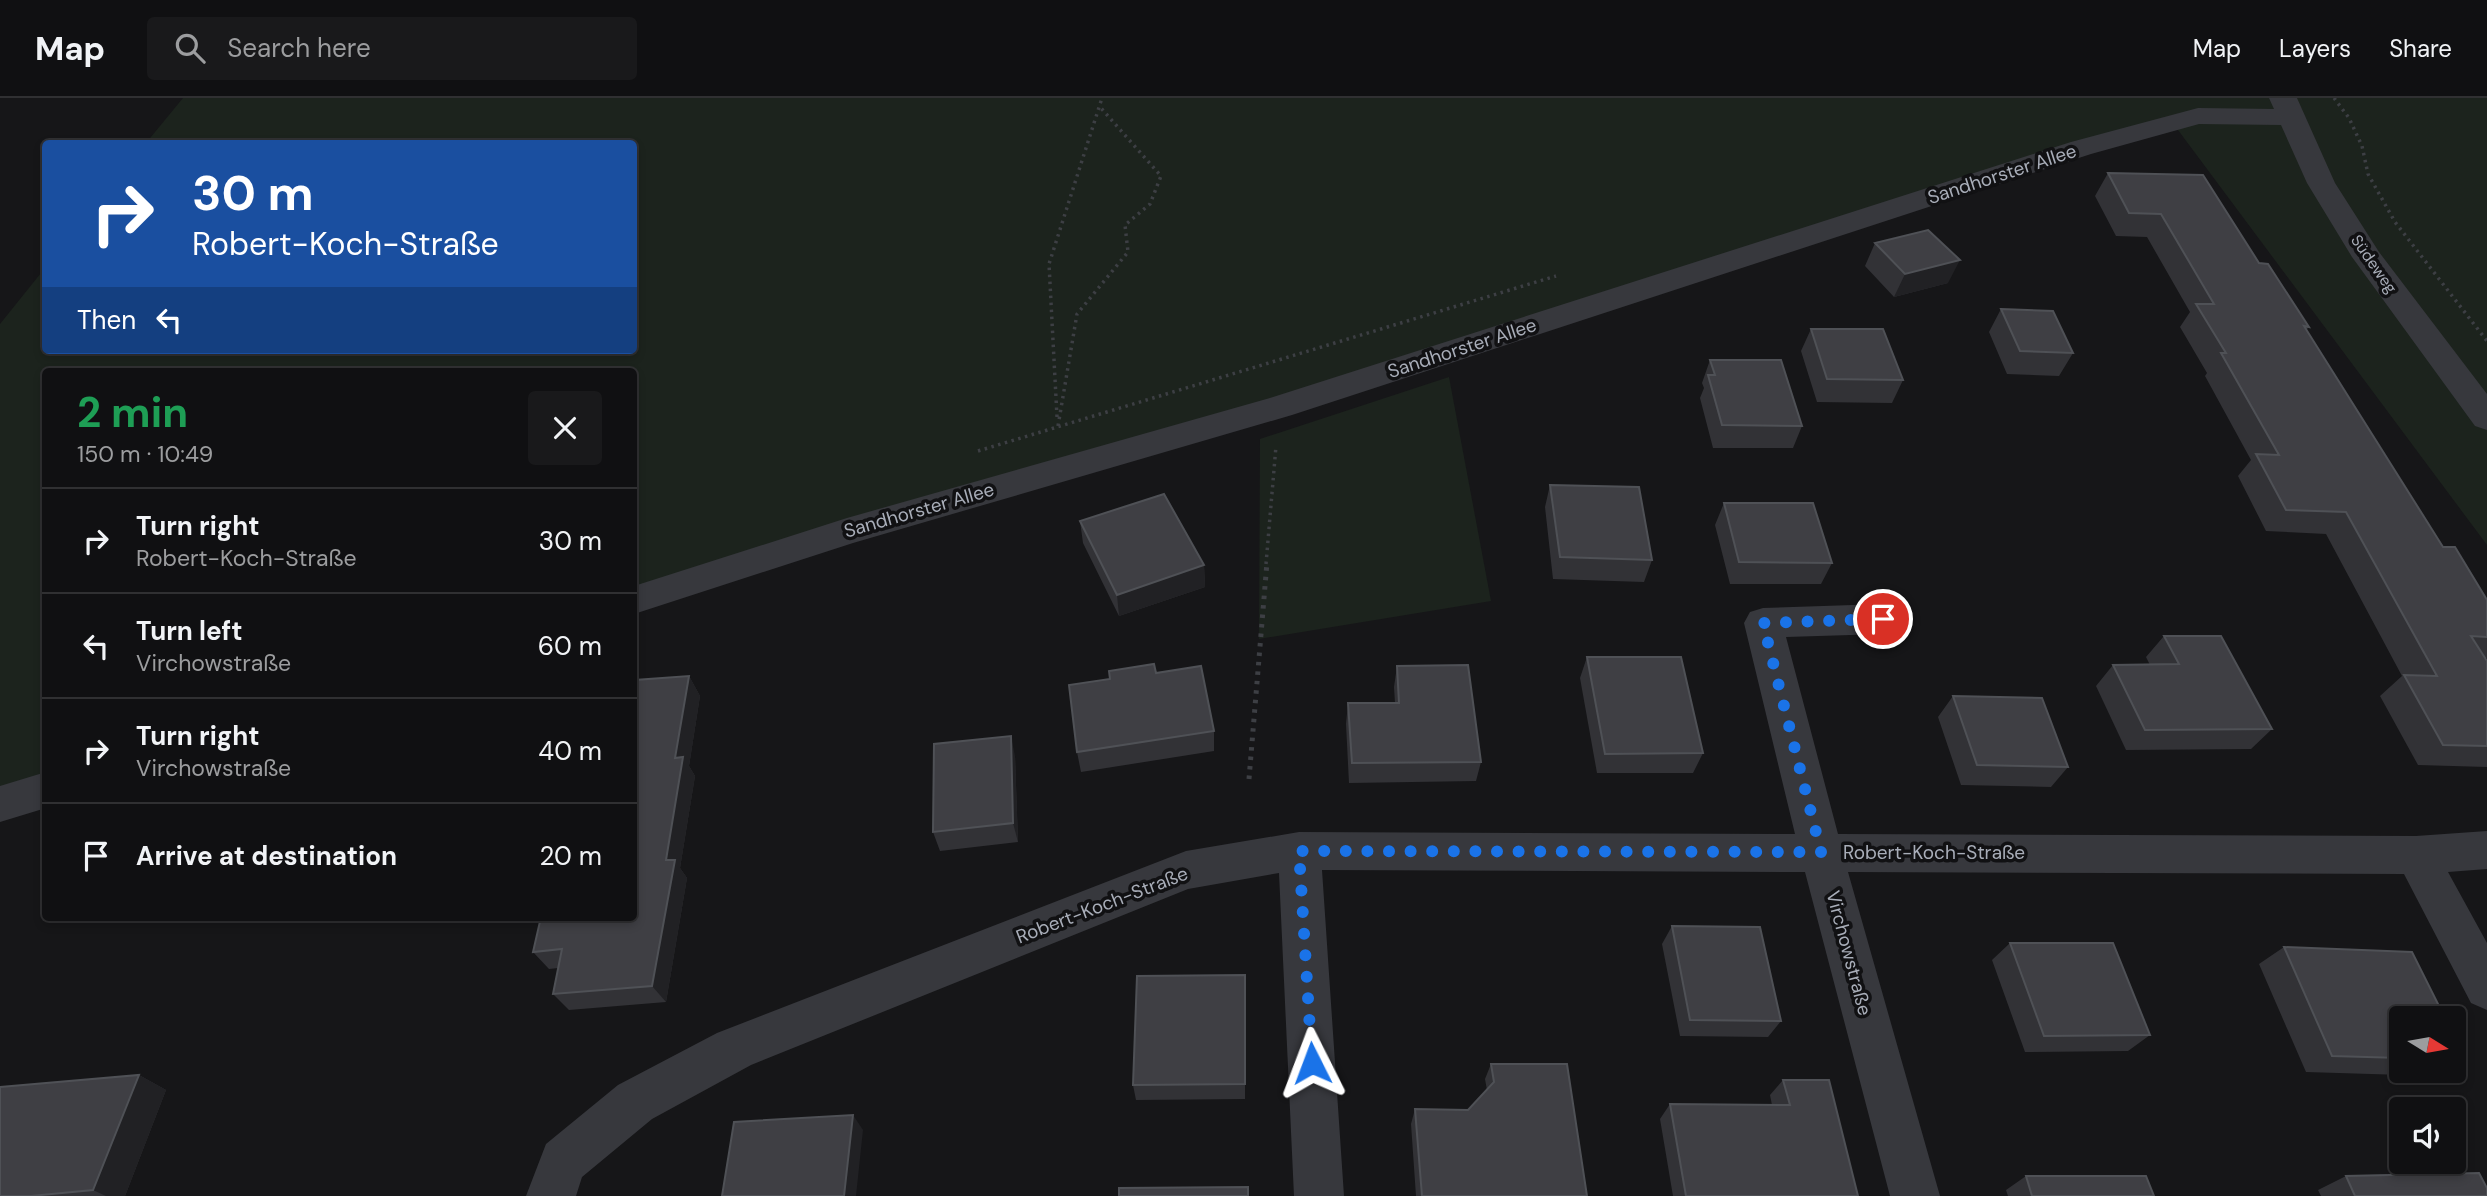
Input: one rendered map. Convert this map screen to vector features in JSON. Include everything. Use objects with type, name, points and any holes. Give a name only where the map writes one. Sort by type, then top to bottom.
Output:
[{"type":"street","name":"Sandhorster Allee","points":[[637,599],[847,531],[1280,407],[2081,149],[2198,116],[2288,107]]},
{"type":"street","name":"Südeweg","points":[[2288,107],[2321,183],[2367,257],[2487,418]]},
{"type":"street","name":"Virchowstraße","points":[[1883,619],[1763,623],[1821,852],[1915,1196]]},
{"type":"street","points":[[0,804],[42,791]]},
{"type":"street","name":"Robert-Koch-Straße","points":[[551,1196],[564,1161],[635,1102],[734,1048],[1186,870],[1299,851],[2416,855],[2487,850]]},
{"type":"street","points":[[1299,851],[1320,1196]]},
{"type":"street","points":[[2416,855],[2487,988]]},
{"type":"path","points":[[1058,426],[1049,264],[1102,98]]},
{"type":"path","points":[[2334,98],[2349,118],[2362,146],[2368,174],[2395,222],[2487,341]]},
{"type":"path","points":[[1058,426],[1077,314],[1128,252],[1125,225],[1150,204],[1161,176],[1100,107]]},
{"type":"path","points":[[965,455],[1564,274]]},
{"type":"path","points":[[1249,779],[1280,407]]},
{"type":"shaded area","points":[[183,98],[2487,98],[2487,545],[2175,126],[637,599],[637,368],[42,368],[42,787],[0,801],[0,324],[42,272],[42,354],[637,354],[637,140],[148,140]]},
{"type":"shaded area","points":[[1449,377],[1491,601],[1259,639],[1260,439]]},
{"type":"building","points":[[2108,173],[2203,175],[2259,263],[2268,264],[2443,547],[2455,547],[2487,600],[2487,637],[2471,636],[2487,661],[2487,746],[2443,745],[2404,675],[2437,676],[2346,512],[2286,510],[2256,454],[2279,455],[2221,353],[2226,353],[2196,304],[2214,304],[2161,214],[2129,213]]},
{"type":"building","points":[[1928,230],[1960,260],[1905,274],[1875,243]]},
{"type":"building","points":[[2001,309],[2053,311],[2073,353],[2020,351]]},
{"type":"building","points":[[1811,329],[1883,329],[1903,380],[1827,379]]},
{"type":"building","points":[[1710,360],[1781,360],[1802,426],[1722,425],[1708,375],[1715,375]]},
{"type":"building","points":[[1550,485],[1639,487],[1652,560],[1560,557]]},
{"type":"building","points":[[1164,494],[1204,565],[1117,595],[1080,521]]},
{"type":"building","points":[[1724,503],[1813,503],[1832,563],[1739,562]]},
{"type":"building","points":[[2164,636],[2221,636],[2272,729],[2145,730],[2113,665],[2179,664]]},
{"type":"building","points":[[1587,657],[1681,657],[1703,753],[1605,754]]},
{"type":"building","points":[[1154,664],[1156,673],[1201,666],[1214,731],[1077,752],[1069,685],[1110,679],[1109,671]]},
{"type":"building","points":[[1468,665],[1481,762],[1352,763],[1348,703],[1399,703],[1397,666]]},
{"type":"building","points":[[689,676],[675,758],[683,757],[666,860],[675,860],[652,986],[553,994],[562,949],[533,952],[540,921],[637,921],[637,680]]},
{"type":"building","points":[[1953,696],[2042,698],[2068,767],[1977,765]]},
{"type":"building","points":[[1011,736],[1013,823],[933,832],[934,744]]},
{"type":"building","points":[[1672,926],[1760,927],[1781,1021],[1690,1020]]},
{"type":"building","points":[[2010,943],[2113,943],[2150,1035],[2044,1036]]},
{"type":"building","points":[[2284,947],[2412,952],[2439,1006],[2389,1006],[2389,1058],[2332,1056]]},
{"type":"building","points":[[1245,975],[1245,1084],[1133,1085],[1137,976]]},
{"type":"building","points":[[1491,1064],[1567,1064],[1587,1196],[1422,1196],[1415,1109],[1468,1110],[1494,1082]]},
{"type":"building","points":[[139,1075],[93,1190],[0,1196],[0,1087]]},
{"type":"building","points":[[1783,1080],[1829,1080],[1858,1196],[1686,1196],[1670,1104],[1790,1105]]},
{"type":"building","points":[[853,1115],[844,1196],[722,1196],[734,1122]]},
{"type":"building","points":[[2479,1173],[2487,1188],[2487,1196],[2355,1196],[2346,1176],[2466,1174]]},
{"type":"building","points":[[2026,1176],[2146,1176],[2154,1196],[2032,1196]]},
{"type":"building","points":[[1248,1187],[1248,1196],[1119,1196],[1119,1188]]},
{"type":"route","points":[[1312,1063],[1299,851],[1821,852],[1763,623],[1883,619]]}]
